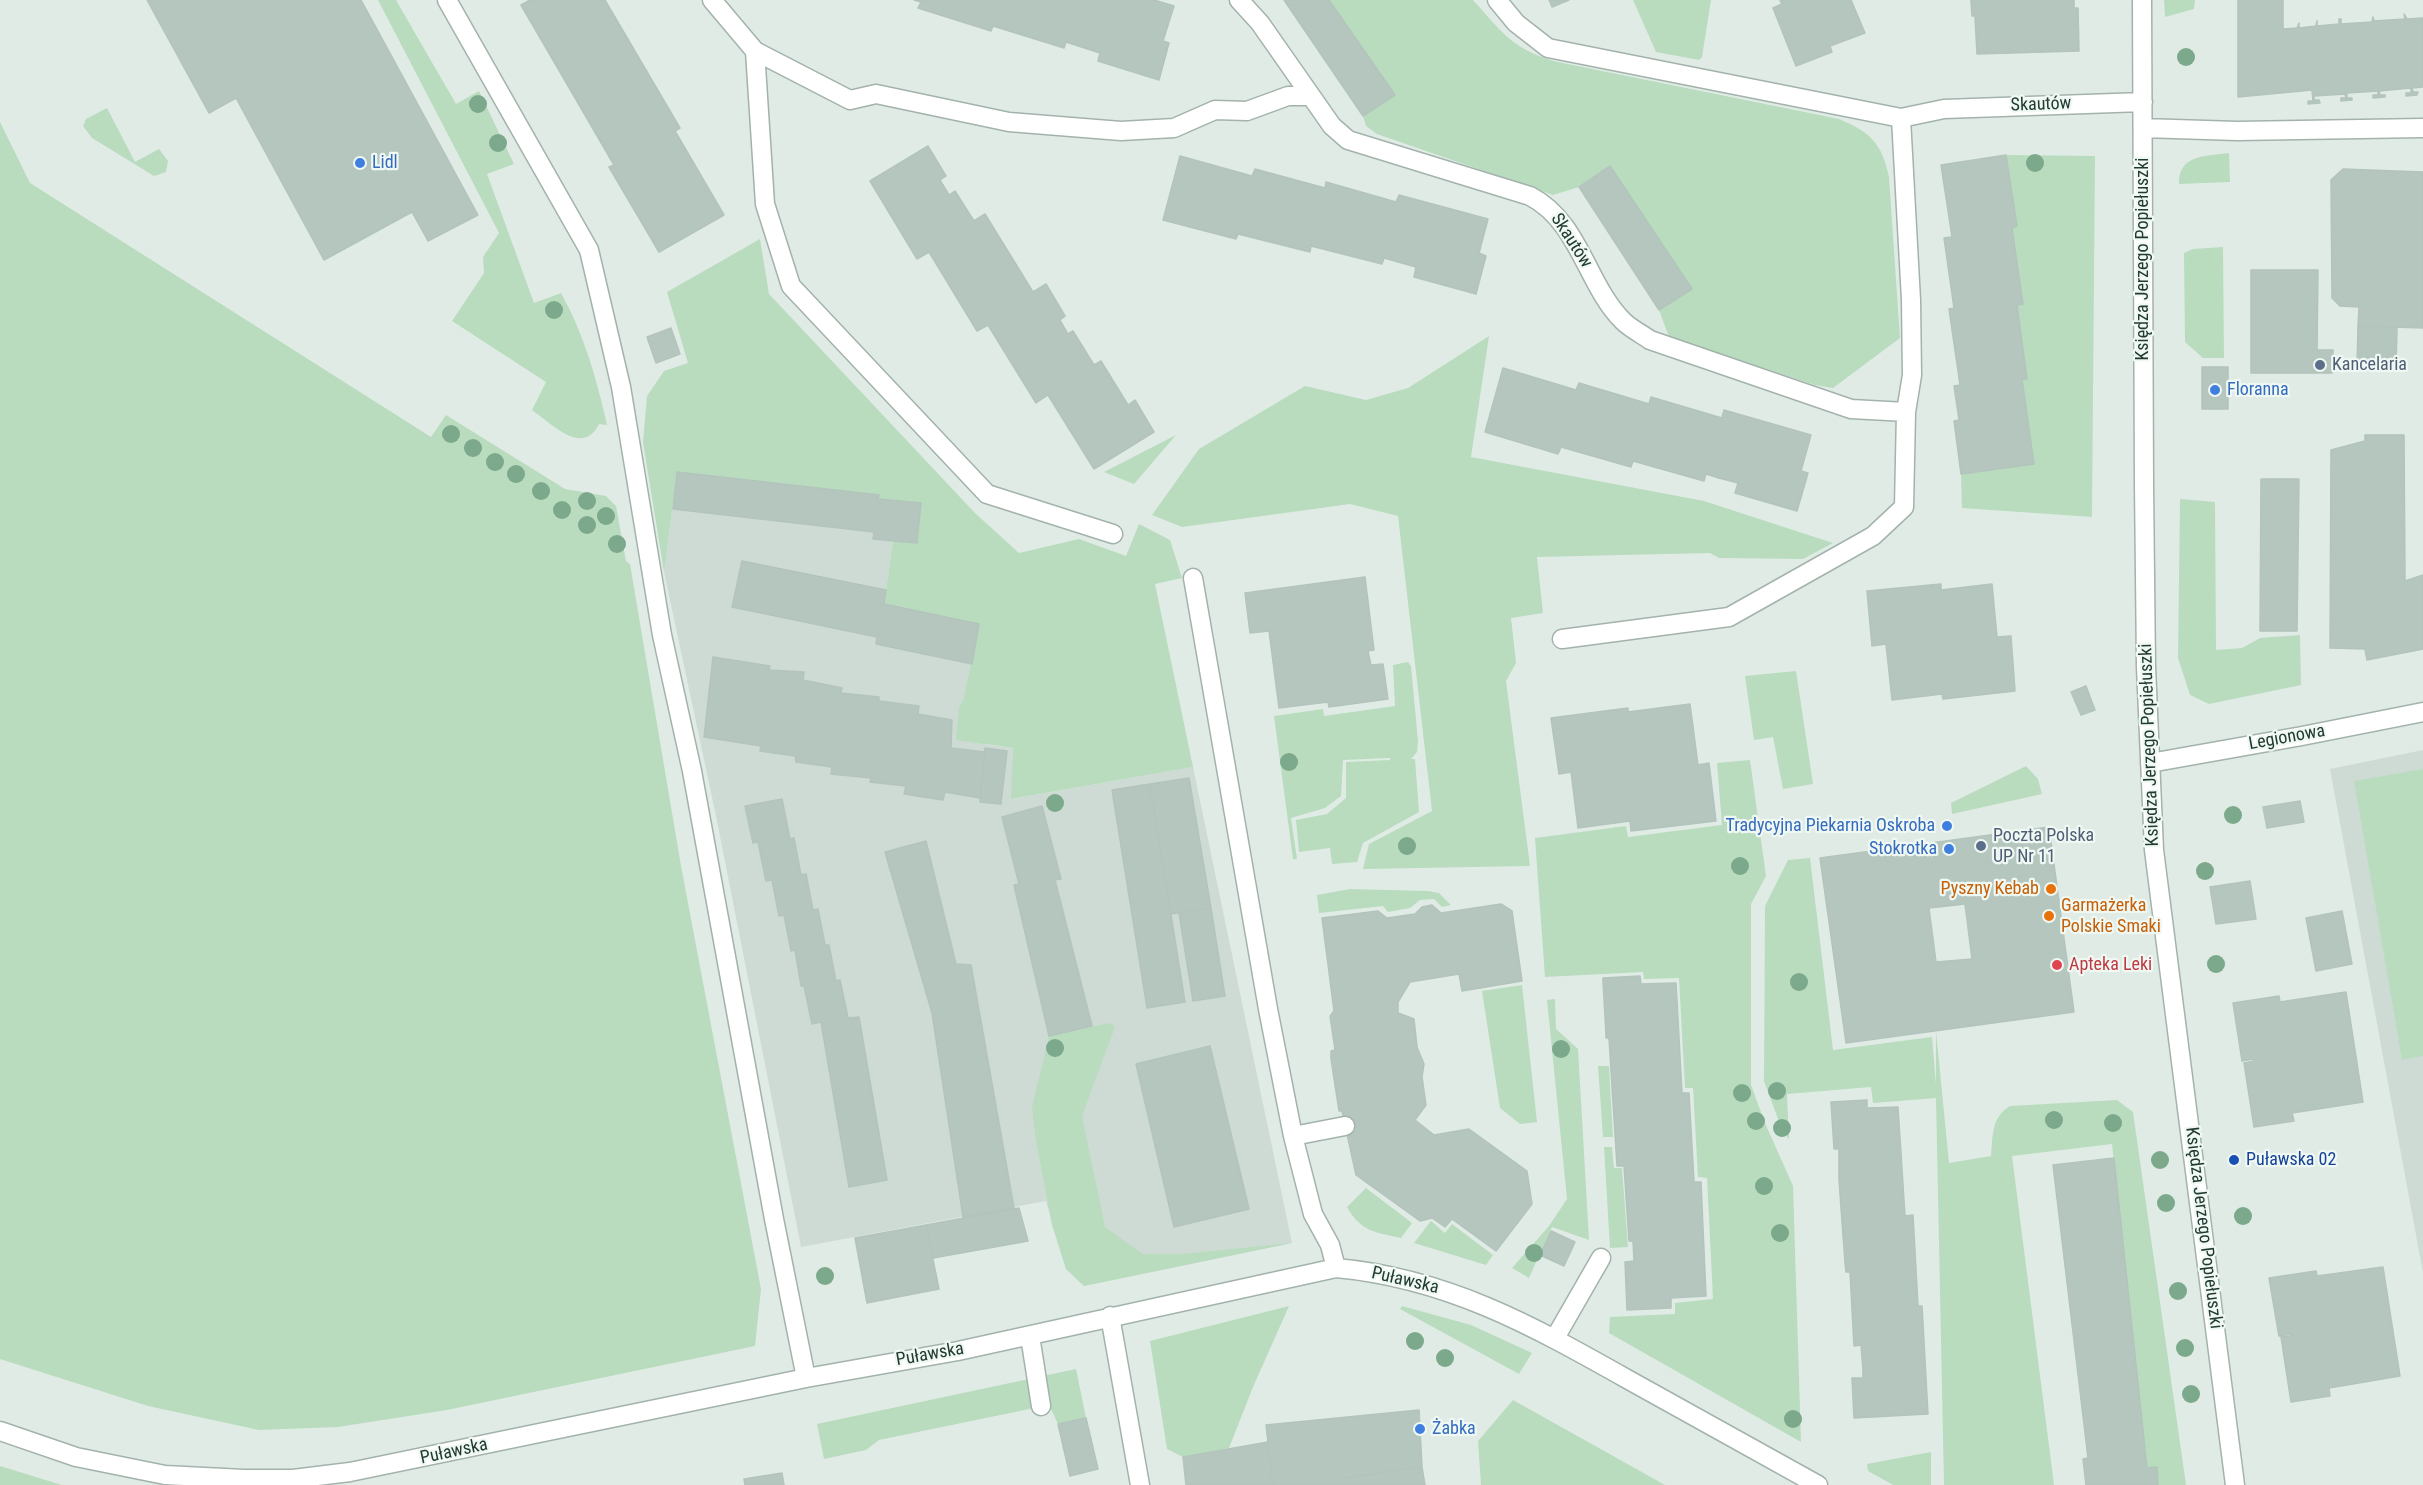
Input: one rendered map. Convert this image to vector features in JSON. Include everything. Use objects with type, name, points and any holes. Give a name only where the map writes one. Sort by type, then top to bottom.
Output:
[{"type":"street","points":[[447,0],[589,250],[621,387],[662,634],[692,771],[772,1207],[806,1378]]},
{"type":"street","points":[[712,0],[755,51],[850,100],[876,94],[1009,122],[1122,131],[1174,128],[1215,110],[1247,111],[1288,96],[1310,96]]},
{"type":"street","name":"Skautów","points":[[1239,0],[1260,23],[1332,126],[1348,140],[1530,196],[1545,204],[1562,220],[1624,322],[1650,340],[1851,409],[1906,412]]},
{"type":"street","name":"Skautów","points":[[1497,0],[1516,23],[1548,48],[1901,118],[1944,109],[2143,102]]},
{"type":"street","name":"Księdza Jerzego Popiełuszki","points":[[2142,0],[2146,668],[2154,850],[2235,1485]]},
{"type":"street","points":[[755,51],[765,204],[791,286],[987,494],[1113,534]]},
{"type":"street","points":[[1562,639],[1729,617],[1873,536],[1904,507],[1906,412],[1912,364],[1901,118]]},
{"type":"street","points":[[2143,128],[2237,131],[2423,128]]},
{"type":"street","points":[[1193,578],[1268,1009],[1293,1136],[1313,1214],[1330,1245],[1336,1268]]},
{"type":"street","name":"Legionowa","points":[[2150,763],[2423,712]]},
{"type":"street","points":[[1293,1136],[1345,1126]]},
{"type":"street","points":[[1555,1338],[1601,1258]]},
{"type":"street","name":"Puławska","points":[[0,1431],[76,1456],[165,1475],[293,1479],[417,1460],[806,1378],[1030,1335],[1336,1268],[1366,1271],[1416,1282],[1457,1294],[1515,1318],[1818,1485]]},
{"type":"street","points":[[1110,1316],[1140,1485]]},
{"type":"street","points":[[1030,1335],[1041,1407]]},
{"type":"shaded area","points":[[677,472],[879,495],[878,498],[921,503],[917,543],[893,541],[884,604],[979,624],[963,700],[959,707],[987,745],[1013,748],[1012,799],[1193,767],[1292,1243],[1084,1286],[1066,1269],[1046,1201],[801,1247],[716,816],[664,572]]},
{"type":"shaded area","points":[[2423,750],[2423,1273],[2330,769]]},
{"type":"green space","points":[[378,0],[396,0],[456,104],[479,91],[514,164],[487,174],[534,303],[561,293],[583,341],[607,425],[599,424],[585,438],[567,435],[532,410],[546,382],[452,321],[484,273],[483,257],[499,233]]},
{"type":"green space","points":[[1329,0],[1473,0],[1516,44],[1538,56],[1553,61],[1839,119],[1859,129],[1873,140],[1883,155],[1889,177],[1900,338],[1833,388],[1815,385],[1669,337],[1659,310],[1692,289],[1610,167],[1579,187],[1553,195],[1377,134],[1366,126],[1363,116],[1394,94]]},
{"type":"green space","points":[[1633,0],[1711,0],[1702,57],[1699,60],[1656,52]]},
{"type":"green space","points":[[2164,0],[2195,0],[2194,9],[2165,17]]},
{"type":"green space","points":[[107,108],[135,162],[159,149],[168,161],[166,172],[154,176],[92,138],[83,126],[86,119]]},
{"type":"green space","points":[[0,122],[30,183],[431,437],[446,415],[565,489],[606,496],[616,506],[626,561],[630,564],[681,866],[761,1289],[755,1346],[447,1410],[338,1427],[259,1430],[148,1406],[0,1359]]},
{"type":"green space","points":[[2229,153],[2230,182],[2179,184],[2183,167],[2195,158]]},
{"type":"green space","points":[[2006,155],[2095,156],[2092,517],[1962,508],[1961,474],[2033,464],[2022,379],[2027,378],[2017,305],[2012,228],[2016,226]]},
{"type":"green space","points":[[760,239],[769,294],[975,513],[1019,553],[1079,539],[1126,556],[1139,524],[1170,540],[1182,578],[1155,584],[1193,767],[1011,799],[1013,748],[956,740],[959,707],[963,700],[979,624],[884,604],[893,541],[917,543],[921,503],[878,499],[878,495],[677,472],[664,572],[643,442],[647,396],[664,371],[688,363],[667,292]]},
{"type":"green space","points":[[2223,247],[2224,358],[2203,358],[2185,342],[2184,253],[2193,249]]},
{"type":"green space","points":[[1489,336],[1471,457],[1704,501],[1833,543],[1803,559],[1719,558],[1710,553],[1537,557],[1543,613],[1511,618],[1516,663],[1506,681],[1530,866],[1363,869],[1369,844],[1432,811],[1398,516],[1350,504],[1182,527],[1152,515],[1199,449],[1305,386],[1366,400],[1408,388]]},
{"type":"green space","points":[[1176,435],[1134,484],[1104,472]]},
{"type":"green space","points":[[2180,499],[2215,502],[2216,650],[2242,648],[2260,638],[2300,635],[2301,685],[2209,704],[2190,695],[2178,658]]},
{"type":"green space","points":[[1408,662],[1411,666],[1418,741],[1417,752],[1411,759],[1415,759],[1419,812],[1363,843],[1357,862],[1332,864],[1330,848],[1299,852],[1296,820],[1327,814],[1346,798],[1346,762],[1390,760],[1390,758],[1343,760],[1341,796],[1325,808],[1291,818],[1297,859],[1293,859],[1274,716],[1323,709],[1324,716],[1395,706],[1393,665]]},
{"type":"green space","points":[[1796,671],[1813,784],[1783,789],[1773,737],[1754,740],[1745,676]]},
{"type":"green space","points":[[1750,760],[1766,876],[1751,904],[1751,1085],[1793,1186],[1801,1442],[1609,1333],[1610,1317],[1675,1314],[1675,1303],[1713,1299],[1707,1178],[1698,1177],[1693,1088],[1685,1088],[1679,978],[1644,979],[1643,972],[1545,977],[1535,838],[1626,826],[1628,837],[1722,825],[1717,763]]},
{"type":"green space","points":[[2026,766],[2038,779],[2042,794],[1952,814],[1951,803]]},
{"type":"green space","points":[[2423,769],[2423,1056],[2402,1060],[2354,781]]},
{"type":"green space","points":[[1810,858],[1833,1050],[1932,1037],[1936,1084],[1936,1031],[1949,1163],[1991,1156],[1996,1121],[2010,1106],[2117,1100],[2133,1112],[2186,1485],[2158,1485],[2156,1467],[2147,1468],[2112,1144],[2012,1156],[2054,1485],[1944,1485],[1936,1098],[1873,1103],[1871,1087],[1787,1094],[1789,1140],[1778,1119],[1764,1081],[1765,906],[1788,860]]},
{"type":"green space","points":[[1350,889],[1428,891],[1439,893],[1451,905],[1442,907],[1434,899],[1420,900],[1410,908],[1388,912],[1383,906],[1319,913],[1317,895]]},
{"type":"green space","points":[[1522,985],[1537,1122],[1520,1124],[1500,1108],[1482,991]]},
{"type":"green space","points":[[1555,999],[1556,1029],[1578,1049],[1589,1240],[1552,1227],[1529,1278],[1512,1268],[1549,1226],[1567,1199],[1547,1000]]},
{"type":"green space","points":[[1110,1023],[1115,1027],[1082,1116],[1105,1227],[1143,1254],[1182,1254],[1292,1243],[1084,1286],[1066,1269],[1052,1225],[1032,1107],[1049,1036]]},
{"type":"green space","points":[[1598,1066],[1609,1066],[1613,1137],[1603,1137]]},
{"type":"green space","points":[[1604,1147],[1612,1147],[1614,1168],[1622,1168],[1628,1247],[1610,1248]]},
{"type":"green space","points":[[1366,1188],[1412,1223],[1401,1238],[1370,1230],[1352,1215],[1347,1207]]},
{"type":"green space","points":[[1431,1221],[1445,1233],[1452,1224],[1493,1255],[1486,1265],[1414,1243]]},
{"type":"green space","points":[[1289,1306],[1229,1448],[1183,1457],[1167,1449],[1150,1341]]},
{"type":"green space","points":[[1402,1306],[1471,1325],[1532,1353],[1519,1374],[1400,1309]]},
{"type":"green space","points":[[1076,1369],[1086,1418],[1058,1424],[1049,1405],[879,1440],[866,1450],[824,1459],[817,1424]]},
{"type":"green space","points":[[1513,1400],[1665,1485],[1481,1485],[1478,1441]]},
{"type":"green space","points":[[1931,1452],[1931,1485],[1893,1485],[1868,1471],[1867,1464]]},
{"type":"green space","points":[[0,1466],[62,1485],[0,1485]]},
{"type":"building","name":"Lidl","points":[[147,0],[361,0],[478,215],[428,241],[412,212],[324,260],[236,98],[209,113]]},
{"type":"building","points":[[530,0],[605,0],[680,128],[675,131],[724,215],[659,252],[609,167],[614,165],[521,5]]},
{"type":"building","points":[[914,0],[1154,0],[1174,6],[1163,41],[1169,43],[1159,80],[1098,61],[1100,53],[1097,52],[1066,42],[1064,48],[993,26],[991,31],[918,8],[921,2]]},
{"type":"building","points":[[1284,0],[1329,0],[1395,95],[1363,116]]},
{"type":"building","points":[[1549,0],[1569,0],[1552,7]]},
{"type":"building","points":[[1780,0],[1851,0],[1865,33],[1830,46],[1832,52],[1796,66],[1773,8],[1782,4]]},
{"type":"building","points":[[1971,0],[2074,0],[2074,8],[2078,8],[2079,51],[1977,54],[1975,16],[1972,16]]},
{"type":"building","points":[[2238,0],[2283,0],[2283,29],[2297,28],[2299,23],[2299,28],[2316,26],[2317,21],[2317,26],[2339,24],[2339,19],[2341,19],[2341,24],[2372,22],[2373,17],[2374,21],[2405,19],[2404,14],[2407,19],[2423,18],[2423,87],[2412,88],[2413,92],[2418,92],[2417,95],[2406,96],[2406,93],[2411,93],[2411,88],[2379,91],[2380,95],[2385,95],[2385,97],[2373,98],[2373,95],[2378,95],[2378,91],[2347,93],[2347,98],[2352,98],[2352,100],[2341,101],[2341,98],[2346,98],[2345,94],[2314,96],[2314,100],[2319,100],[2320,103],[2308,104],[2308,101],[2313,101],[2312,90],[2238,97]]},
{"type":"building","points":[[928,146],[946,176],[940,180],[949,195],[955,191],[974,221],[985,214],[1033,292],[1046,284],[1065,316],[1060,320],[1068,334],[1073,331],[1094,365],[1101,361],[1128,405],[1135,400],[1154,432],[1094,469],[1048,395],[1036,403],[988,325],[977,331],[929,252],[917,259],[870,181]]},
{"type":"building","points":[[2006,155],[2017,226],[2012,228],[2023,304],[2017,305],[2027,379],[2022,379],[2034,464],[1961,474],[1954,421],[1959,420],[1954,386],[1960,385],[1949,309],[1954,308],[1944,238],[1952,237],[1941,165]]},
{"type":"building","points":[[1180,156],[1252,176],[1255,169],[1325,188],[1326,182],[1396,202],[1399,195],[1488,219],[1479,253],[1486,256],[1476,294],[1414,277],[1416,267],[1384,258],[1382,264],[1311,246],[1310,252],[1238,234],[1236,239],[1163,220]]},
{"type":"building","points":[[1610,166],[1692,289],[1659,310],[1579,187]]},
{"type":"building","points":[[2343,169],[2423,172],[2423,328],[2358,326],[2359,307],[2340,306],[2332,298],[2331,180]]},
{"type":"building","points":[[2251,270],[2318,270],[2317,350],[2333,350],[2332,373],[2251,373]]},
{"type":"building","points":[[2358,326],[2397,327],[2396,367],[2357,366]]},
{"type":"building","points":[[671,328],[680,354],[656,363],[647,337]]},
{"type":"building","name":"Floranna","points":[[2202,367],[2228,367],[2228,409],[2202,409]]},
{"type":"building","points":[[1503,368],[1576,390],[1579,383],[1649,404],[1651,397],[1722,418],[1724,410],[1811,435],[1801,471],[1808,473],[1797,511],[1735,493],[1738,483],[1706,474],[1704,481],[1633,461],[1631,467],[1561,447],[1558,454],[1485,432]]},
{"type":"building","points":[[2365,435],[2404,435],[2405,581],[2423,575],[2423,649],[2367,660],[2365,649],[2330,648],[2331,450],[2365,441]]},
{"type":"building","points":[[677,472],[879,495],[878,499],[921,503],[917,543],[873,539],[874,532],[673,509]]},
{"type":"building","points":[[2261,479],[2299,479],[2297,631],[2260,631]]},
{"type":"building","points":[[742,561],[886,590],[884,604],[979,624],[972,664],[876,644],[877,637],[732,607]]},
{"type":"building","points":[[1365,577],[1374,650],[1368,651],[1371,665],[1383,664],[1388,699],[1329,707],[1328,702],[1279,708],[1269,631],[1250,633],[1245,593]]},
{"type":"building","points":[[1941,584],[1941,590],[1992,584],[1997,637],[2011,636],[2015,691],[1943,699],[1942,694],[1892,700],[1886,644],[1872,646],[1867,591]]},
{"type":"building","points":[[713,657],[770,666],[769,670],[804,672],[803,680],[842,688],[841,693],[879,697],[879,701],[919,706],[918,714],[952,720],[951,748],[985,752],[980,798],[945,792],[943,800],[904,794],[906,786],[870,782],[871,778],[831,774],[832,767],[796,762],[795,756],[760,751],[761,746],[704,737]]},
{"type":"building","points":[[2086,686],[2095,710],[2081,715],[2071,692]]},
{"type":"building","points":[[1690,704],[1698,765],[1709,763],[1716,821],[1631,831],[1630,821],[1578,828],[1571,772],[1559,774],[1551,718],[1628,708],[1628,712]]},
{"type":"building","points":[[985,748],[1007,751],[1001,804],[980,802]]},
{"type":"building","points":[[1189,778],[1211,908],[1171,914],[1150,784]]},
{"type":"building","points":[[1150,784],[1185,1002],[1147,1008],[1112,790]]},
{"type":"building","points":[[782,799],[790,839],[794,838],[801,875],[806,874],[813,910],[818,909],[825,945],[829,945],[836,981],[840,980],[848,1018],[859,1017],[887,1180],[849,1187],[821,1022],[812,1024],[804,986],[801,986],[795,950],[791,951],[784,915],[779,916],[772,880],[766,881],[758,842],[753,843],[745,806]]},
{"type":"building","points":[[2300,801],[2304,822],[2267,828],[2263,807]]},
{"type":"building","points":[[1042,806],[1061,879],[1055,880],[1092,1026],[1049,1036],[1014,885],[1019,884],[1002,817]]},
{"type":"building","points":[[2049,827],[2074,1012],[1846,1043],[1820,858]],"holes":[[[1965,904],[1972,959],[1936,962],[1929,908]]]},
{"type":"building","points":[[926,841],[956,964],[971,965],[1014,1208],[963,1217],[932,1013],[885,852]]},
{"type":"building","points":[[2250,881],[2256,919],[2216,924],[2210,887]]},
{"type":"building","points":[[1501,904],[1512,911],[1522,981],[1462,991],[1459,974],[1410,982],[1398,1002],[1398,1013],[1414,1019],[1417,1047],[1424,1064],[1422,1077],[1426,1105],[1415,1120],[1434,1135],[1469,1129],[1527,1171],[1532,1204],[1496,1251],[1452,1219],[1445,1227],[1432,1218],[1420,1221],[1356,1175],[1342,1111],[1339,1111],[1331,1059],[1331,1051],[1335,1050],[1330,1016],[1334,1011],[1322,918],[1378,911],[1387,918],[1415,914],[1422,907],[1432,905],[1441,913]]},
{"type":"building","points":[[1211,908],[1225,996],[1193,1001],[1179,913]]},
{"type":"building","points":[[2342,911],[2352,964],[2316,971],[2306,918]]},
{"type":"building","points":[[1640,976],[1641,984],[1676,983],[1682,1093],[1689,1093],[1694,1182],[1701,1182],[1706,1296],[1671,1298],[1671,1308],[1627,1310],[1625,1262],[1634,1261],[1633,1241],[1629,1241],[1624,1166],[1617,1166],[1603,978]]},
{"type":"building","points":[[2346,992],[2363,1102],[2292,1113],[2294,1121],[2254,1127],[2244,1063],[2254,1061],[2253,1059],[2242,1061],[2233,1003],[2279,996],[2280,1002]]},
{"type":"building","points":[[1210,1046],[1249,1209],[1174,1227],[1136,1064]]},
{"type":"building","points":[[1867,1100],[1867,1108],[1898,1107],[1905,1216],[1913,1215],[1918,1306],[1922,1306],[1928,1414],[1854,1418],[1852,1378],[1863,1378],[1863,1370],[1861,1345],[1854,1346],[1850,1272],[1846,1272],[1845,1263],[1839,1149],[1834,1149],[1831,1102]]},
{"type":"building","points":[[2114,1158],[2147,1468],[2157,1467],[2158,1485],[2086,1485],[2083,1459],[2088,1458],[2053,1165]]},
{"type":"building","points":[[1019,1208],[1028,1241],[933,1258],[926,1225]]},
{"type":"building","points":[[926,1225],[939,1289],[867,1303],[855,1238]]},
{"type":"building","points":[[1551,1231],[1575,1242],[1564,1266],[1540,1255]]},
{"type":"building","points":[[2383,1267],[2400,1376],[2329,1388],[2330,1396],[2291,1402],[2281,1337],[2290,1336],[2290,1334],[2279,1336],[2269,1278],[2316,1271],[2317,1276]]},
{"type":"building","points":[[1419,1410],[1422,1467],[1344,1478],[1344,1485],[1273,1485],[1266,1425]]},
{"type":"building","points":[[1086,1418],[1098,1469],[1070,1476],[1058,1424]]},
{"type":"building","points":[[1268,1442],[1273,1485],[1186,1485],[1183,1457]]},
{"type":"building","points":[[1422,1467],[1425,1485],[1344,1485],[1344,1478]]},
{"type":"building","points":[[782,1473],[784,1485],[745,1485],[744,1479]]},
{"type":"place","name":"Lidl","points":[[360,163]]},
{"type":"place","name":"Kancelaria","points":[[2320,365]]},
{"type":"place","name":"Floranna","points":[[2215,390]]},
{"type":"place","name":"Tradycyjna Piekarnia Oskroba","points":[[1947,826]]},
{"type":"place","name":"Poczta Polska UP Nr 11","points":[[1981,846]]},
{"type":"place","name":"Stokrotka","points":[[1949,849]]},
{"type":"place","name":"Pyszny Kebab","points":[[2051,889]]},
{"type":"place","name":"Garmażerka Polskie Smaki","points":[[2049,916]]},
{"type":"place","name":"Apteka Leki","points":[[2057,965]]},
{"type":"place","name":"Puławska 02","points":[[2234,1160]]},
{"type":"place","name":"Żabka","points":[[1420,1429]]}]
